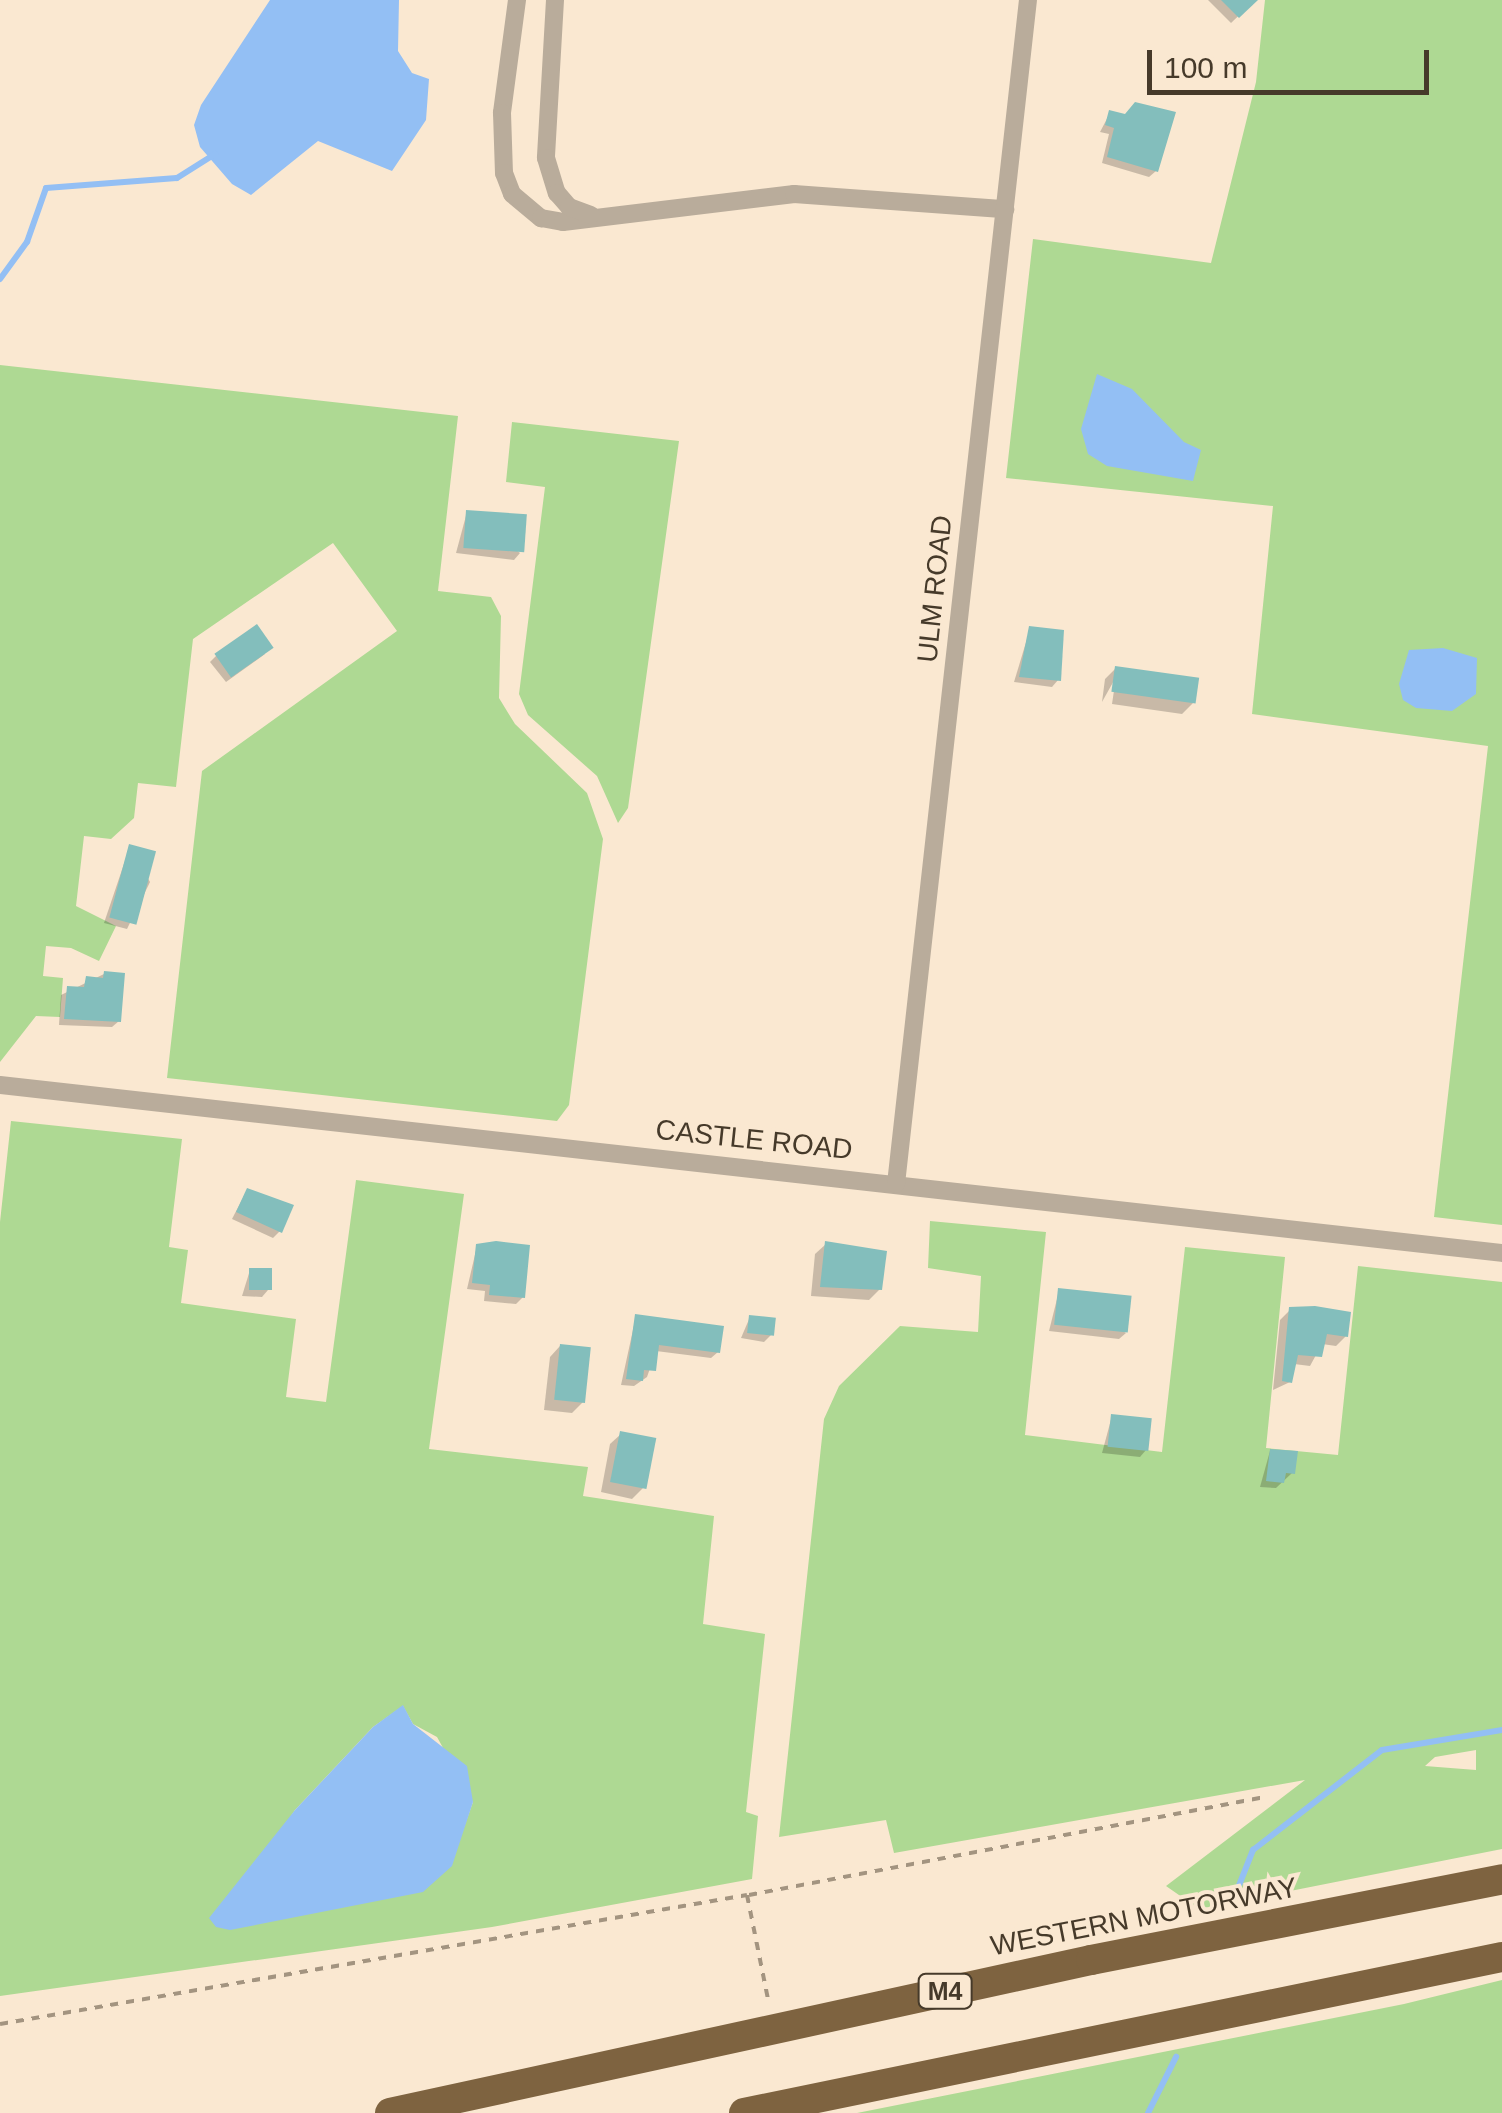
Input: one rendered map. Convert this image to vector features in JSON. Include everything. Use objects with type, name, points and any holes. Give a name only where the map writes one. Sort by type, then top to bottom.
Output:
[{"type":"highway","name":"WESTERN MOTORWAY","points":[[390,2113],[774,2028],[1502,1880]]},
{"type":"highway","points":[[744,2113],[1502,1957]]},
{"type":"street","points":[[517,0],[502,113],[504,173],[512,194],[540,218],[564,222],[591,215],[794,194],[1005,209]]},
{"type":"street","points":[[555,0],[546,158],[557,193],[569,207],[591,215]]},
{"type":"street","name":"ULM ROAD","points":[[896,1184],[1028,0]]},
{"type":"street","name":"CASTLE ROAD","points":[[0,1084],[1502,1252]]},
{"type":"path","points":[[0,2024],[747,1896],[1265,1797]]},
{"type":"path","points":[[747,1896],[774,2028]]},
{"type":"green space","points":[[1265,0],[1502,0],[1502,1225],[1434,1217],[1488,746],[1252,714],[1273,506],[1006,478],[1033,239],[1211,263],[1256,82]]},
{"type":"green space","points":[[0,365],[458,416],[438,591],[491,597],[501,616],[499,698],[515,724],[587,793],[603,839],[569,1105],[557,1121],[167,1078],[202,771],[397,631],[333,543],[193,639],[176,787],[138,783],[134,818],[111,839],[84,836],[76,906],[116,926],[99,961],[71,948],[46,946],[43,976],[63,978],[60,1017],[36,1016],[0,1062]]},
{"type":"green space","points":[[512,422],[679,441],[628,808],[618,823],[597,776],[528,715],[519,694],[545,487],[506,482]]},
{"type":"green space","points":[[11,1121],[182,1139],[169,1247],[188,1250],[181,1303],[296,1319],[286,1397],[326,1402],[356,1180],[464,1194],[429,1449],[588,1467],[583,1496],[714,1516],[703,1624],[765,1634],[746,1812],[758,1816],[752,1879],[492,1927],[0,1996],[0,1222]],"holes":[[[403,1706],[413,1724],[437,1737],[473,1802],[462,1833],[273,1843],[295,1810],[373,1727]]]},
{"type":"green space","points":[[930,1221],[1046,1232],[1025,1435],[1162,1452],[1185,1247],[1285,1257],[1266,1448],[1338,1455],[1358,1266],[1502,1282],[1502,1849],[1199,1909],[1166,1886],[1305,1780],[894,1853],[886,1820],[779,1837],[824,1419],[839,1386],[900,1326],[978,1332],[981,1276],[928,1268]],"holes":[[[1476,1750],[1476,1770],[1425,1766],[1435,1757]]]},
{"type":"green space","points":[[1502,1980],[1502,2113],[857,2113],[1404,2004]]},
{"type":"water","points":[[270,0],[399,0],[398,51],[412,73],[429,79],[426,120],[392,171],[318,141],[251,195],[232,184],[200,147],[194,125],[201,105]]},
{"type":"water","points":[[1097,374],[1132,389],[1184,442],[1201,450],[1193,481],[1107,466],[1088,454],[1081,429]]},
{"type":"water","points":[[1443,648],[1477,658],[1476,694],[1452,711],[1416,708],[1403,700],[1399,684],[1409,650]]},
{"type":"water","points":[[403,1705],[413,1724],[467,1766],[473,1802],[452,1866],[423,1892],[230,1930],[216,1927],[209,1918],[295,1810],[373,1727]]},
{"type":"building","points":[[1221,0],[1258,0],[1239,18]]},
{"type":"building","points":[[1135,102],[1176,112],[1158,172],[1107,157],[1114,128],[1105,125],[1109,110],[1125,114]]},
{"type":"building","points":[[466,510],[527,514],[524,552],[463,548]]},
{"type":"building","points":[[257,624],[274,648],[231,678],[214,654]]},
{"type":"building","points":[[1029,626],[1064,630],[1061,681],[1019,677]]},
{"type":"building","points":[[1115,666],[1199,678],[1196,704],[1111,692]]},
{"type":"building","points":[[129,844],[156,851],[136,925],[109,917]]},
{"type":"building","points":[[104,971],[125,973],[121,1022],[64,1019],[67,986],[84,987],[86,976],[103,978]]},
{"type":"building","points":[[247,1188],[294,1205],[282,1233],[236,1212]]},
{"type":"building","points":[[496,1241],[530,1245],[525,1298],[489,1295],[490,1285],[472,1283],[476,1244]]},
{"type":"building","points":[[825,1241],[887,1251],[882,1290],[820,1287]]},
{"type":"building","points":[[249,1268],[272,1268],[272,1290],[249,1290]]},
{"type":"building","points":[[1058,1288],[1132,1296],[1128,1333],[1054,1325]]},
{"type":"building","points":[[1315,1306],[1351,1312],[1348,1337],[1327,1334],[1322,1357],[1298,1355],[1292,1383],[1282,1381],[1289,1307]]},
{"type":"building","points":[[635,1314],[724,1326],[720,1353],[659,1345],[656,1371],[644,1370],[643,1381],[626,1379]]},
{"type":"building","points":[[749,1315],[776,1318],[774,1336],[747,1333]]},
{"type":"building","points":[[560,1344],[591,1347],[585,1403],[554,1400]]},
{"type":"building","points":[[1111,1414],[1152,1418],[1148,1451],[1108,1447]]},
{"type":"building","points":[[620,1431],[656,1438],[646,1489],[610,1482]]},
{"type":"building","points":[[1270,1449],[1298,1451],[1295,1474],[1286,1473],[1284,1483],[1266,1481]]},
{"type":"waterway","points":[[0,279],[27,242],[46,188],[177,178],[215,154]]},
{"type":"waterway","points":[[1234,1898],[1253,1850],[1382,1750],[1502,1730]]},
{"type":"waterway","points":[[1148,2113],[1176,2057]]}]
